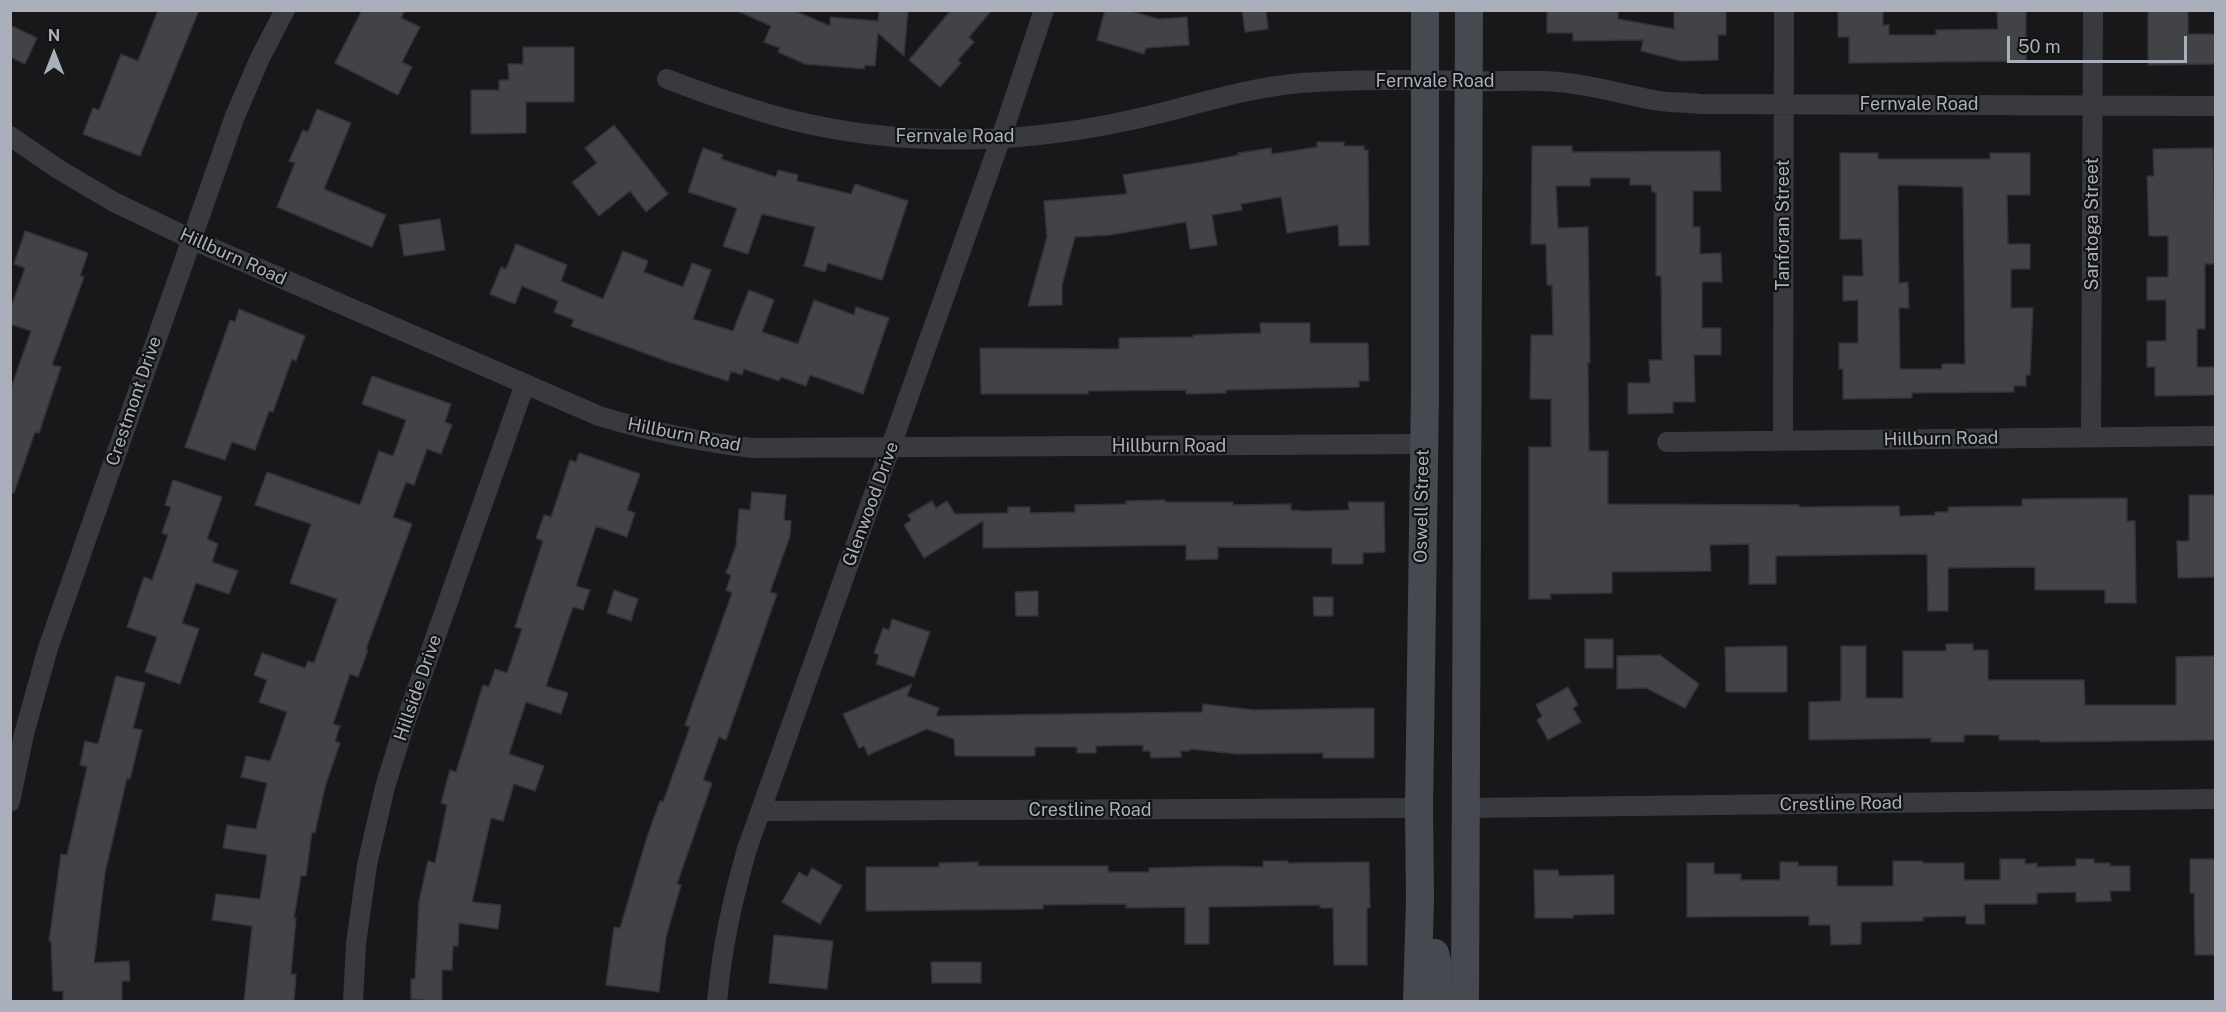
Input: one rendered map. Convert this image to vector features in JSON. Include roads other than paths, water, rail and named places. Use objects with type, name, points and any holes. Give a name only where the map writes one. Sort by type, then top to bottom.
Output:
[{"type":"main road","name":"Oswell Street","points":[[1417,1002],[1420,899],[1425,10]]},
{"type":"main road","points":[[1465,1002],[1469,10]]},
{"type":"main road","points":[[1420,899],[1437,961],[1437,1002]]},
{"type":"street","name":"Crestmont Drive","points":[[10,802],[24,734],[48,648],[235,116],[260,58],[285,10]]},
{"type":"street","name":"Glenwood Drive","points":[[717,1002],[721,961],[731,904],[761,811],[1001,138],[1044,10]]},
{"type":"street","name":"Tanforan Street","points":[[1783,440],[1784,10]]},
{"type":"street","name":"Saratoga Street","points":[[2091,437],[2093,10]]},
{"type":"street","name":"Fernvale Road","points":[[667,79],[737,105],[788,119],[851,132],[915,138],[1001,138],[1065,132],[1128,121],[1230,94],[1298,84],[1425,80],[1559,82],[1655,100],[1700,104],[2216,106]]},
{"type":"street","name":"Hillburn Road","points":[[10,136],[58,169],[114,202],[191,239],[600,416],[652,432],[706,443],[753,448],[1423,444]]},
{"type":"street","name":"Hillside Drive","points":[[352,1002],[356,944],[367,865],[385,787],[404,726],[525,384]]},
{"type":"street","name":"Hillburn Road","points":[[1667,442],[2216,436]]},
{"type":"street","name":"Crestline Road","points":[[1466,808],[2216,799]]},
{"type":"street","name":"Crestline Road","points":[[761,811],[1419,808]]}]
